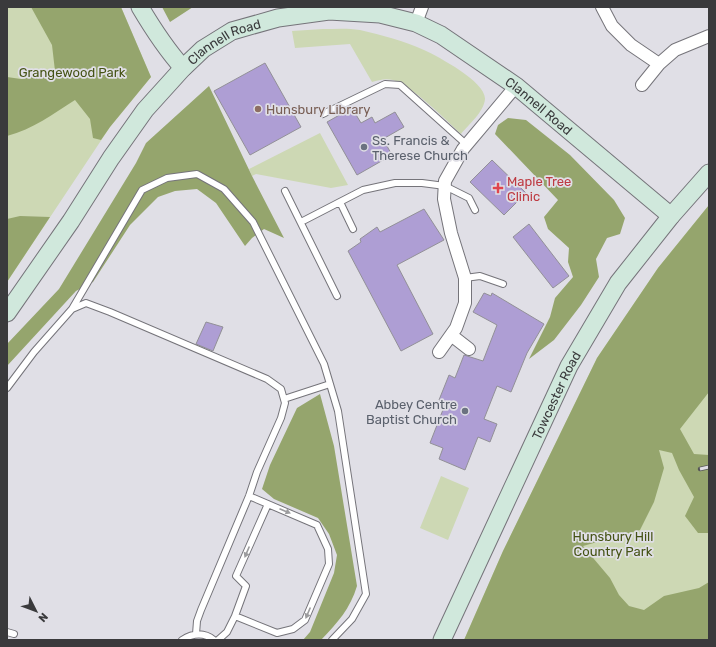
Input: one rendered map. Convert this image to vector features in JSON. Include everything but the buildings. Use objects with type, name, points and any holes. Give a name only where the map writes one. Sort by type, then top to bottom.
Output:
[{"type":"street","points":[[140,7],[152,29],[183,68]]},
{"type":"street","points":[[416,23],[422,7]]},
{"type":"street","points":[[602,7],[612,26],[631,45],[659,64]]},
{"type":"street","name":"Clannell Road","points":[[7,313],[71,221],[111,158],[146,110],[183,68],[203,49],[232,31],[278,18],[330,11],[380,14],[416,23],[441,35],[516,86],[671,216]]},
{"type":"street","points":[[642,85],[659,64],[675,50],[709,36]]},
{"type":"street","points":[[440,352],[456,328],[465,303],[465,278],[451,233],[444,199],[445,181],[467,145],[516,86]]},
{"type":"street","name":"Towcester Road","points":[[442,640],[570,366],[618,283],[671,216],[709,173]]},
{"type":"street","points":[[451,335],[469,349]]},
{"type":"lane","points":[[323,114],[385,84],[400,85],[467,145]]},
{"type":"lane","points":[[7,388],[34,352],[72,309],[142,190],[167,178],[197,174],[224,189],[253,222],[324,364],[338,411],[366,594],[352,619],[332,640]]},
{"type":"lane","points":[[301,222],[363,190],[395,183],[422,183],[445,186],[469,198],[476,210]]},
{"type":"lane","points":[[286,191],[337,296]]},
{"type":"lane","points":[[340,202],[353,229]]},
{"type":"lane","points":[[465,278],[480,276],[503,284]]},
{"type":"lane","points":[[72,309],[86,303],[110,312],[267,379],[281,389],[285,403],[281,418],[257,472],[249,496],[197,621],[196,634]]},
{"type":"lane","points":[[284,399],[330,384]]},
{"type":"lane","points":[[235,616],[277,633],[293,629],[305,620],[329,564],[328,549],[317,525],[249,496]]},
{"type":"lane","points":[[218,640],[227,632],[235,616],[246,586],[236,576],[268,504]]},
{"type":"lane","points":[[7,632],[14,634]]},
{"type":"lane","points":[[182,640],[188,636],[196,634],[204,634],[214,640]]},
{"type":"green space","name":"Grangewood Park","points":[[7,7],[121,7],[151,77],[110,127],[7,282]]},
{"type":"green space","points":[[31,7],[121,7],[151,77],[101,140],[93,138],[90,119],[75,100],[34,125],[7,136],[7,77],[21,79],[55,71],[52,45]]},
{"type":"green space","points":[[162,7],[193,7],[170,22]]},
{"type":"green space","points":[[323,29],[360,30],[401,41],[431,53],[450,64],[478,85],[483,92],[485,99],[482,109],[461,134],[428,104],[400,83],[387,79],[372,82],[350,44],[295,48],[292,31]]},
{"type":"green space","points":[[209,86],[252,176],[284,238],[264,229],[252,238],[245,246],[216,203],[197,189],[175,191],[158,197],[130,225],[93,282],[76,291],[7,366],[7,344],[59,289],[136,163],[146,143]]},
{"type":"green space","points":[[508,118],[526,120],[570,155],[614,200],[625,218],[620,234],[607,238],[596,259],[599,277],[581,305],[554,340],[529,359],[550,317],[555,298],[573,277],[568,262],[569,248],[548,229],[544,217],[558,200],[495,134],[498,125]]},
{"type":"green space","points":[[320,133],[348,185],[331,188],[256,174],[252,176],[249,169]]},
{"type":"green space","name":"Hunsbury Hill Country Park","points":[[709,205],[709,640],[464,640],[503,551],[597,358],[658,268]]},
{"type":"green space","name":"Hunsbury Hill Country Park","points":[[709,205],[709,392],[680,429],[694,454],[709,455],[709,533],[698,533],[685,516],[694,497],[679,470],[672,453],[659,450],[664,468],[654,502],[640,530],[583,546],[610,578],[619,595],[629,606],[644,610],[664,596],[699,588],[709,582],[709,640],[464,640],[503,551],[597,358],[658,268]]},
{"type":"green space","points":[[20,216],[50,217],[7,282],[7,219]]},
{"type":"green space","points":[[320,394],[334,446],[357,586],[351,602],[343,615],[321,640],[303,640],[310,632],[334,573],[337,555],[329,534],[318,518],[274,499],[262,489],[270,465],[297,408]]},
{"type":"green space","points":[[441,476],[469,488],[448,540],[420,528]]},
{"type":"railway","points":[[700,469],[709,467]]},
{"type":"place","name":"Hunsbury Library","points":[[258,109]]},
{"type":"place","name":"Ss. Francis & Therese Church","points":[[364,147]]},
{"type":"place","name":"Maple Tree Clinic","points":[[498,188]]},
{"type":"place","name":"Abbey Centre Baptist Church","points":[[465,411]]}]
